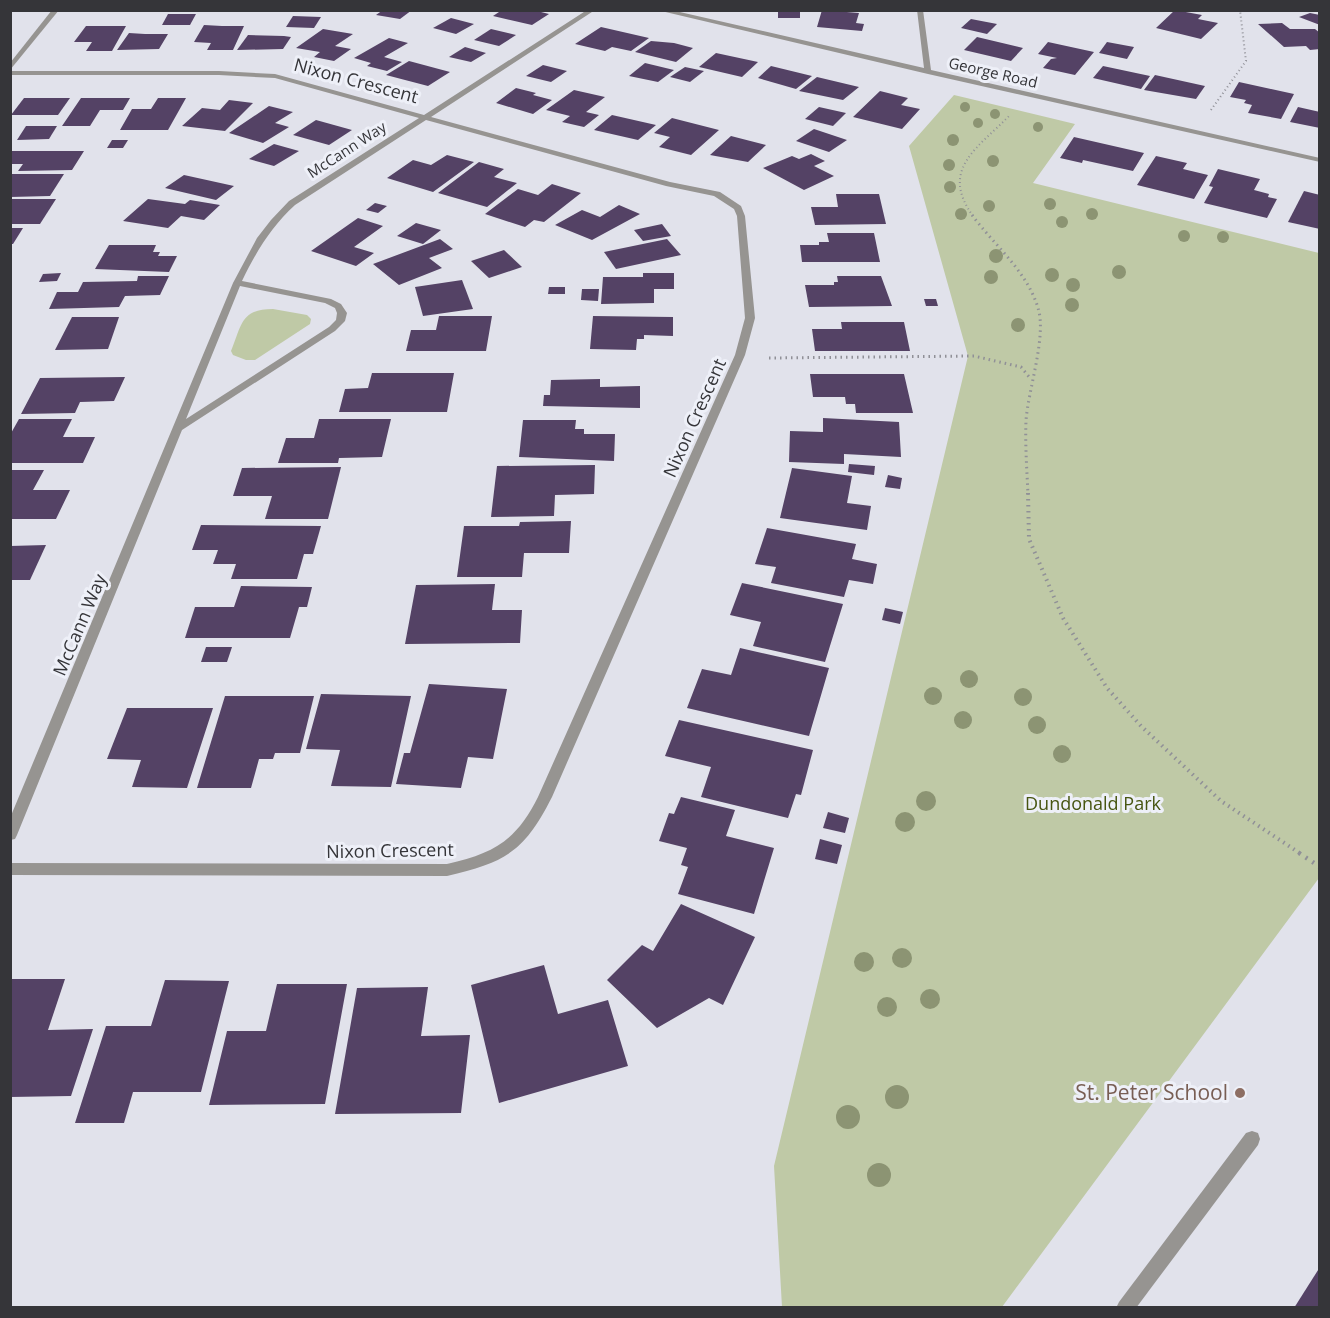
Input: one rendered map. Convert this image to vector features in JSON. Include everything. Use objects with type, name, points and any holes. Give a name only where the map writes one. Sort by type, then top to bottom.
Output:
[{"type":"street","points":[[10,68],[56,10]]},
{"type":"street","name":"McCann Way","points":[[10,835],[180,428],[237,284],[261,236],[271,222],[292,203],[592,10]]},
{"type":"street","name":"George Road","points":[[660,10],[1320,160]]},
{"type":"street","points":[[920,10],[928,72]]},
{"type":"street","name":"Nixon Crescent","points":[[10,73],[249,73],[302,81],[669,184],[717,194],[730,200],[741,216],[750,318],[747,336],[533,823],[511,848],[482,862],[447,870],[10,869]]},
{"type":"street","points":[[180,428],[332,329],[340,321],[342,313],[338,306],[328,301],[237,284]]},
{"type":"street","points":[[1125,1308],[1252,1139]]},
{"type":"path","points":[[1205,119],[1246,61],[1240,11]]},
{"type":"path","points":[[1017,107],[962,165],[958,177],[959,191],[967,208],[990,240],[1019,271],[1038,308],[1040,327],[1026,421],[1029,540],[1063,618],[1107,688],[1141,726],[1221,801],[1320,867]]},
{"type":"path","points":[[768,358],[974,356],[1021,367],[1031,378]]},
{"type":"green space","name":"Dundonald Park","points":[[954,95],[1075,124],[1033,183],[1319,253],[1319,878],[1002,1307],[782,1307],[774,1166],[968,356],[909,146]]},
{"type":"green space","points":[[273,309],[307,315],[311,319],[310,324],[255,360],[246,360],[233,355],[231,351],[244,320],[254,312]]},
{"type":"building","points":[[383,10],[412,10],[400,19],[376,15]]},
{"type":"building","points":[[502,10],[533,10],[549,14],[532,25],[493,16]]},
{"type":"building","points":[[778,10],[800,10],[800,18],[778,18]]},
{"type":"building","points":[[822,10],[859,13],[856,23],[864,24],[862,31],[817,27]]},
{"type":"building","points":[[1175,10],[1202,15],[1198,19],[1218,23],[1201,39],[1156,28]]},
{"type":"building","points":[[1310,13],[1320,15],[1320,25],[1299,17]]},
{"type":"building","points":[[168,14],[196,14],[190,25],[162,25]]},
{"type":"building","points":[[293,16],[321,17],[314,28],[286,27]]},
{"type":"building","points":[[451,18],[474,24],[456,34],[433,28]]},
{"type":"building","points":[[971,19],[997,24],[987,34],[961,28]]},
{"type":"building","points":[[1282,23],[1290,29],[1315,29],[1320,33],[1320,49],[1310,50],[1306,46],[1284,47],[1258,24]]},
{"type":"building","points":[[204,25],[244,26],[233,50],[207,50],[211,43],[194,42]]},
{"type":"building","points":[[86,26],[126,26],[112,51],[86,51],[92,42],[74,42]]},
{"type":"building","points":[[601,27],[649,38],[631,51],[612,47],[605,51],[575,44]]},
{"type":"building","points":[[323,29],[353,34],[335,46],[351,49],[334,61],[314,57],[320,52],[296,48]]},
{"type":"building","points":[[491,29],[516,35],[499,46],[474,40]]},
{"type":"building","points":[[129,33],[168,34],[159,49],[117,50]]},
{"type":"building","points":[[248,35],[291,37],[283,49],[237,50]]},
{"type":"building","points":[[977,37],[1023,48],[1011,61],[964,50]]},
{"type":"building","points":[[389,38],[408,43],[384,57],[402,62],[387,71],[367,66],[371,63],[354,58]]},
{"type":"building","points":[[651,41],[674,43],[693,48],[676,62],[635,52]]},
{"type":"building","points":[[1048,42],[1094,52],[1075,75],[1043,68],[1051,59],[1057,58],[1038,54]]},
{"type":"building","points":[[1107,42],[1134,47],[1127,59],[1099,53]]},
{"type":"building","points":[[465,47],[486,53],[471,62],[449,57]]},
{"type":"building","points":[[716,53],[758,62],[742,77],[699,67]]},
{"type":"building","points":[[409,61],[450,72],[428,86],[386,75]]},
{"type":"building","points":[[645,63],[674,70],[658,82],[629,76]]},
{"type":"building","points":[[543,65],[567,71],[551,82],[526,76]]},
{"type":"building","points":[[771,66],[812,76],[796,89],[758,78]]},
{"type":"building","points":[[1103,66],[1150,76],[1141,89],[1093,78]]},
{"type":"building","points":[[685,67],[704,71],[690,82],[670,77]]},
{"type":"building","points":[[1155,75],[1205,86],[1196,99],[1144,90]]},
{"type":"building","points":[[817,77],[859,87],[843,100],[799,91]]},
{"type":"building","points":[[1239,82],[1294,94],[1281,119],[1248,113],[1252,105],[1244,103],[1246,100],[1230,97]]},
{"type":"building","points":[[516,88],[552,100],[533,114],[496,103]]},
{"type":"building","points":[[574,90],[605,97],[586,112],[599,115],[584,127],[562,122],[570,116],[546,110]]},
{"type":"building","points":[[880,91],[908,98],[901,105],[920,109],[902,129],[853,117]]},
{"type":"building","points":[[24,98],[70,98],[58,115],[11,115]]},
{"type":"building","points":[[81,98],[130,98],[123,110],[100,110],[90,126],[62,126]]},
{"type":"building","points":[[158,98],[186,98],[168,130],[120,130],[132,109],[151,109]]},
{"type":"building","points":[[229,100],[253,103],[225,131],[182,126],[202,108],[220,110]]},
{"type":"building","points":[[269,106],[293,112],[275,123],[289,127],[263,143],[229,133]]},
{"type":"building","points":[[819,107],[846,113],[833,126],[805,119]]},
{"type":"building","points":[[1298,107],[1320,112],[1320,128],[1290,122]]},
{"type":"building","points":[[612,115],[656,125],[638,140],[594,130]]},
{"type":"building","points":[[672,118],[719,130],[691,155],[659,147],[670,137],[654,133]]},
{"type":"building","points":[[316,120],[352,130],[329,145],[293,135]]},
{"type":"building","points":[[26,126],[57,126],[49,139],[17,140]]},
{"type":"building","points":[[814,129],[847,140],[829,152],[796,141]]},
{"type":"building","points":[[731,136],[766,145],[748,162],[710,155]]},
{"type":"building","points":[[1074,137],[1144,153],[1133,171],[1083,160],[1082,163],[1060,158]]},
{"type":"building","points":[[112,140],[128,140],[123,148],[107,148]]},
{"type":"building","points":[[274,144],[299,151],[274,166],[249,159]]},
{"type":"building","points":[[10,151],[84,151],[72,170],[18,171],[23,164],[10,164]]},
{"type":"building","points":[[811,154],[825,161],[814,166],[834,176],[804,190],[763,168],[792,156],[799,159]]},
{"type":"building","points":[[447,155],[474,162],[433,192],[387,178],[413,160],[431,165]]},
{"type":"building","points":[[1156,156],[1187,163],[1183,169],[1208,175],[1194,199],[1137,185]]},
{"type":"building","points":[[479,162],[504,169],[494,177],[517,183],[487,207],[438,193]]},
{"type":"building","points":[[1218,169],[1260,179],[1254,190],[1277,199],[1267,218],[1204,203],[1213,187],[1209,186]]},
{"type":"building","points":[[10,174],[64,174],[50,196],[10,197]]},
{"type":"building","points":[[184,175],[234,186],[216,200],[165,188]]},
{"type":"building","points":[[552,184],[581,193],[544,222],[534,220],[525,227],[485,214],[518,189],[538,195]]},
{"type":"building","points":[[1304,191],[1320,195],[1320,229],[1288,222]]},
{"type":"building","points":[[836,194],[879,194],[886,224],[815,225],[811,207],[838,207]]},
{"type":"building","points":[[10,199],[56,199],[40,224],[10,224]]},
{"type":"building","points":[[148,199],[185,204],[190,200],[220,205],[204,220],[181,216],[168,228],[123,221]]},
{"type":"building","points":[[375,203],[387,206],[378,213],[366,210]]},
{"type":"building","points":[[619,205],[640,214],[592,240],[555,225],[582,210],[600,217]]},
{"type":"building","points":[[358,218],[383,226],[354,247],[374,253],[356,266],[311,251]]},
{"type":"building","points":[[416,223],[441,230],[423,244],[397,236]]},
{"type":"building","points":[[662,224],[671,236],[643,241],[634,230]]},
{"type":"building","points":[[10,228],[23,228],[13,244],[10,244]]},
{"type":"building","points":[[827,233],[874,233],[880,262],[802,262],[800,245],[819,245],[819,242],[829,242]]},
{"type":"building","points":[[440,239],[453,249],[429,258],[442,268],[399,285],[373,264]]},
{"type":"building","points":[[667,239],[681,255],[616,269],[604,252]]},
{"type":"building","points":[[109,245],[156,245],[153,252],[160,252],[158,256],[177,256],[169,272],[95,269]]},
{"type":"building","points":[[504,250],[522,267],[489,278],[471,261]]},
{"type":"building","points":[[61,273],[57,281],[39,282],[43,274]]},
{"type":"building","points":[[643,273],[674,273],[674,289],[654,289],[654,303],[601,304],[603,277],[643,277]]},
{"type":"building","points":[[138,276],[169,276],[160,295],[125,296],[119,307],[49,309],[57,292],[78,292],[83,282],[137,281]]},
{"type":"building","points":[[837,276],[881,276],[892,306],[809,307],[805,285],[834,285],[834,282],[838,282]]},
{"type":"building","points":[[462,280],[473,309],[423,316],[415,287]]},
{"type":"building","points":[[549,287],[565,287],[565,294],[548,294]]},
{"type":"building","points":[[582,289],[599,289],[598,301],[581,300]]},
{"type":"building","points":[[924,299],[936,299],[938,306],[926,306]]},
{"type":"building","points":[[439,316],[492,316],[486,351],[406,351],[411,330],[436,330]]},
{"type":"building","points":[[593,316],[673,317],[673,336],[644,335],[644,339],[637,339],[636,350],[590,349]]},
{"type":"building","points":[[72,317],[119,317],[108,349],[55,350]]},
{"type":"building","points":[[841,322],[904,322],[910,351],[815,351],[812,329],[842,329]]},
{"type":"building","points":[[372,373],[454,373],[447,412],[339,412],[345,389],[368,388]]},
{"type":"building","points":[[810,374],[904,374],[913,413],[856,413],[855,404],[846,404],[845,397],[813,397]]},
{"type":"building","points":[[125,377],[114,401],[80,402],[75,413],[21,414],[40,378]]},
{"type":"building","points":[[600,379],[600,387],[640,386],[640,408],[543,406],[544,395],[550,395],[551,380]]},
{"type":"building","points":[[823,418],[899,422],[901,457],[844,454],[844,464],[789,462],[790,431],[823,432]]},
{"type":"building","points":[[19,419],[72,419],[63,437],[95,437],[83,463],[10,463],[10,435]]},
{"type":"building","points":[[319,419],[391,419],[382,457],[339,458],[338,463],[278,463],[286,438],[314,438]]},
{"type":"building","points":[[523,420],[576,420],[575,429],[584,429],[584,434],[615,434],[614,461],[519,457]]},
{"type":"building","points":[[849,464],[875,466],[874,475],[848,472]]},
{"type":"building","points":[[595,465],[594,494],[555,495],[554,516],[491,517],[497,466]]},
{"type":"building","points":[[341,467],[328,519],[265,519],[272,496],[233,496],[242,468]]},
{"type":"building","points":[[792,468],[852,476],[847,503],[871,506],[867,530],[780,518]]},
{"type":"building","points":[[10,470],[44,470],[33,490],[70,490],[56,519],[10,519]]},
{"type":"building","points":[[888,475],[902,478],[900,489],[885,487]]},
{"type":"building","points":[[571,521],[569,553],[524,553],[522,577],[457,577],[464,526],[519,526],[520,522]]},
{"type":"building","points":[[201,525],[321,526],[313,554],[304,554],[297,579],[231,579],[236,564],[213,564],[218,550],[192,550]]},
{"type":"building","points":[[767,528],[856,544],[852,559],[877,564],[873,584],[849,580],[844,597],[771,583],[776,567],[755,564]]},
{"type":"building","points":[[46,545],[30,580],[10,580],[10,546]]},
{"type":"building","points":[[742,583],[843,604],[825,662],[753,646],[761,622],[730,615]]},
{"type":"building","points":[[495,584],[492,610],[522,610],[520,643],[405,644],[416,585]]},
{"type":"building","points":[[241,586],[312,587],[307,607],[299,607],[290,638],[185,638],[195,607],[234,607]]},
{"type":"building","points":[[885,608],[903,612],[900,624],[882,620]]},
{"type":"building","points":[[206,647],[232,647],[227,662],[201,662]]},
{"type":"building","points":[[740,648],[829,668],[809,736],[687,708],[702,669],[731,675]]},
{"type":"building","points":[[429,684],[507,689],[493,759],[468,757],[461,788],[396,784],[404,753],[410,753]]},
{"type":"building","points":[[321,694],[411,696],[391,787],[331,786],[340,750],[306,749]]},
{"type":"building","points":[[225,696],[314,696],[300,753],[275,753],[273,759],[259,759],[251,788],[197,788]]},
{"type":"building","points":[[127,708],[213,708],[187,788],[132,787],[141,760],[107,759]]},
{"type":"building","points":[[679,720],[813,750],[801,795],[796,794],[788,818],[701,797],[711,767],[665,756]]},
{"type":"building","points":[[681,797],[735,810],[726,836],[774,848],[754,914],[678,894],[688,867],[681,865],[687,848],[659,841],[669,813],[674,814]]},
{"type":"building","points":[[828,812],[849,818],[845,833],[823,828]]},
{"type":"building","points":[[820,839],[842,845],[837,864],[815,859]]},
{"type":"building","points":[[681,904],[755,937],[723,1005],[709,998],[657,1028],[607,980],[642,945],[653,951]]},
{"type":"building","points":[[544,965],[558,1014],[608,1000],[628,1066],[499,1103],[471,985]]},
{"type":"building","points":[[10,979],[65,979],[48,1030],[93,1029],[71,1096],[10,1097]]},
{"type":"building","points":[[165,980],[229,981],[201,1092],[133,1092],[124,1123],[75,1123],[106,1026],[151,1026]]},
{"type":"building","points":[[277,984],[347,984],[325,1104],[209,1105],[227,1031],[266,1031]]},
{"type":"building","points":[[428,987],[421,1036],[470,1035],[461,1113],[335,1114],[357,988]]},
{"type":"building","points":[[1320,1267],[1320,1308],[1294,1308]]},
{"type":"place","name":"St. Peter School","points":[[1240,1093]]}]
